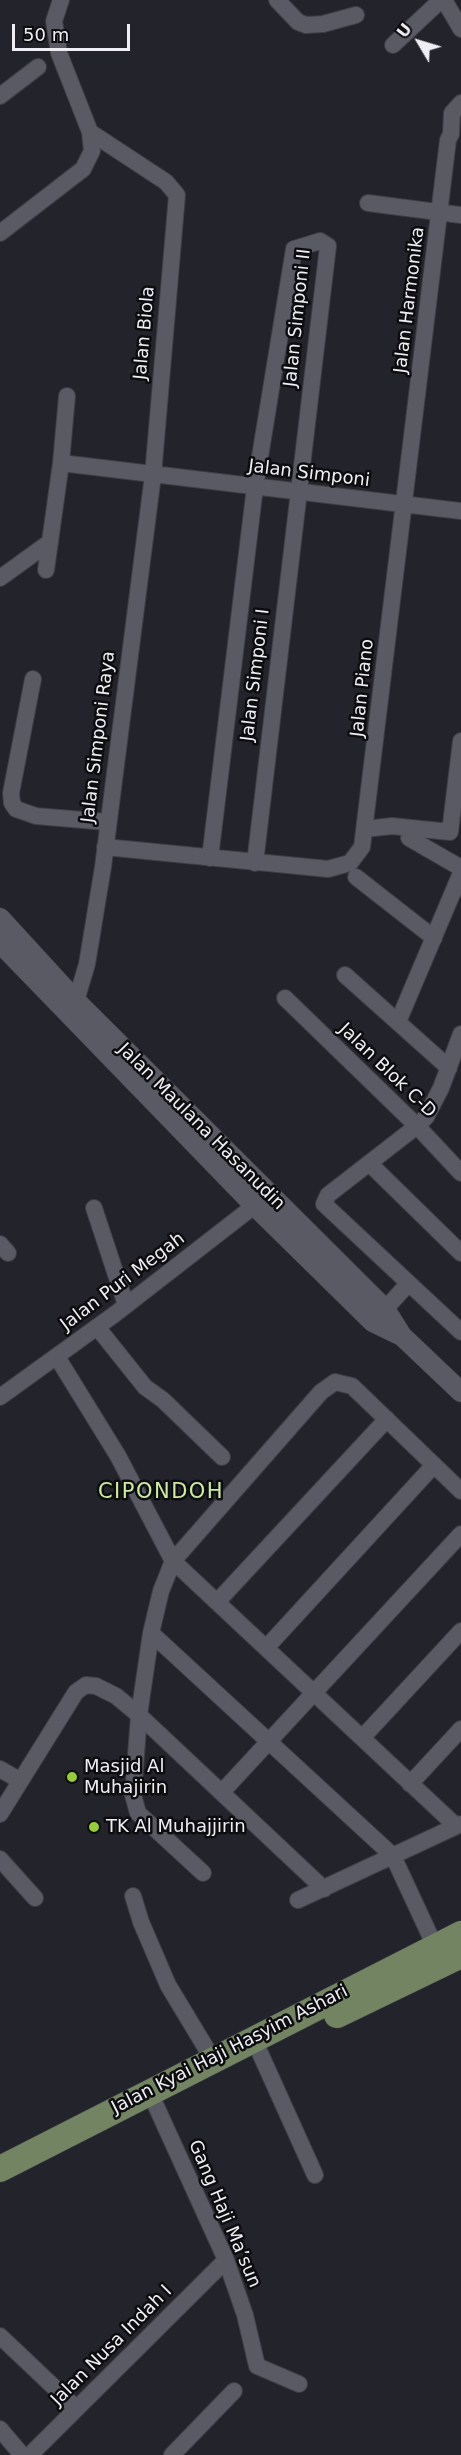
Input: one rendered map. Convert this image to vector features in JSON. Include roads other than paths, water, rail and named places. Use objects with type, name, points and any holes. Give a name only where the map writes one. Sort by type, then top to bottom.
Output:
[{"type":"main road","name":"Jalan Kyai Haji Hasyim Ashari","points":[[0,2186],[447,1955],[461,1934]]},
{"type":"main road","name":"Jalan Kyai Haji Hasyim Ashari","points":[[0,2169],[212,2058],[447,1955]]},
{"type":"street","points":[[0,233],[83,169],[92,151],[90,132],[59,53],[54,21],[60,0]]},
{"type":"street","points":[[277,0],[292,16],[306,25],[323,24],[356,15]]},
{"type":"street","points":[[393,45],[443,0],[461,28]]},
{"type":"street","points":[[0,96],[38,67]]},
{"type":"street","name":"Jalan Harmonika","points":[[402,506],[441,212],[448,140],[456,134],[452,113],[461,103]]},
{"type":"street","name":"Jalan Biola","points":[[90,132],[166,182],[177,195],[153,475]]},
{"type":"street","points":[[368,203],[461,214]]},
{"type":"street","name":"Jalan Simponi II","points":[[255,487],[294,249],[320,241],[328,246],[297,492]]},
{"type":"street","points":[[45,570],[62,463],[67,396]]},
{"type":"street","name":"Jalan Simponi","points":[[62,463],[402,506],[461,511]]},
{"type":"street","name":"Jalan Simponi Raya","points":[[78,997],[87,964],[105,847],[153,475]]},
{"type":"street","name":"Jalan Simponi I","points":[[210,858],[255,487]]},
{"type":"street","name":"Jalan Simponi I","points":[[255,863],[297,492]]},
{"type":"street","name":"Jalan Piano","points":[[350,872],[362,847],[365,829],[402,506]]},
{"type":"street","points":[[0,578],[50,542]]},
{"type":"street","points":[[33,679],[11,793],[12,803],[16,809],[36,816],[107,822]]},
{"type":"street","points":[[365,829],[393,826],[450,832],[461,741]]},
{"type":"street","points":[[409,838],[461,868]]},
{"type":"street","points":[[105,847],[350,872],[434,938]]},
{"type":"street","points":[[398,1022],[461,873]]},
{"type":"street","name":"Jalan Maulana Hasanudin","points":[[0,918],[78,997],[257,1204],[461,1392]]},
{"type":"street","name":"Jalan Maulana Hasanudin","points":[[3,952],[192,1130]]},
{"type":"street","points":[[345,975],[449,1068]]},
{"type":"street","name":"Jalan Blok C-D","points":[[285,998],[417,1126],[461,1173]]},
{"type":"street","points":[[461,1034],[434,1102],[417,1126],[328,1195],[324,1204],[461,1332]]},
{"type":"street","points":[[369,1163],[461,1253]]},
{"type":"street","name":"Jalan Puri Megah","points":[[1,1393],[57,1358],[257,1204]]},
{"type":"street","points":[[94,1208],[126,1305]]},
{"type":"street","points":[[379,1315],[408,1284]]},
{"type":"street","points":[[97,1327],[145,1387],[163,1400],[222,1457]]},
{"type":"street","points":[[57,1358],[124,1466],[173,1561],[410,1784],[458,1825],[298,1900]]},
{"type":"street","points":[[203,1873],[146,1821],[134,1804],[139,1714],[151,1633],[161,1592],[173,1561],[326,1386],[335,1382],[352,1386],[461,1491]]},
{"type":"street","points":[[217,1602],[387,1419]]},
{"type":"street","points":[[266,1648],[434,1465]]},
{"type":"street","points":[[222,1792],[461,1534]]},
{"type":"street","points":[[362,1738],[461,1631]]},
{"type":"street","points":[[151,1633],[393,1856],[447,1955]]},
{"type":"street","points":[[0,1814],[67,1704],[76,1692],[86,1685],[116,1696],[139,1714],[324,1888]]},
{"type":"street","points":[[410,1784],[461,1730]]},
{"type":"street","points":[[0,1769],[19,1780]]},
{"type":"street","points":[[0,1858],[35,1898]]},
{"type":"street","points":[[133,1896],[141,1922],[168,1985],[212,2058]]},
{"type":"street","points":[[260,2053],[315,2175]]},
{"type":"street","name":"Gang Haji Ma’sun","points":[[156,2106],[226,2260],[258,2366],[299,2384]]},
{"type":"street","name":"Jalan Nusa Indah I","points":[[30,2455],[221,2265]]},
{"type":"street","points":[[0,2336],[76,2408]]},
{"type":"street","points":[[172,2455],[234,2391]]},
{"type":"street","points":[[3,2439],[21,2455]]},
{"type":"place","name":"Masjid Al Muhajirin","points":[[72,1777]]},
{"type":"place","name":"TK Al Muhajjirin","points":[[94,1827]]},
{"type":"district","name":"CIPONDOH","points":[[161,1493]]}]
